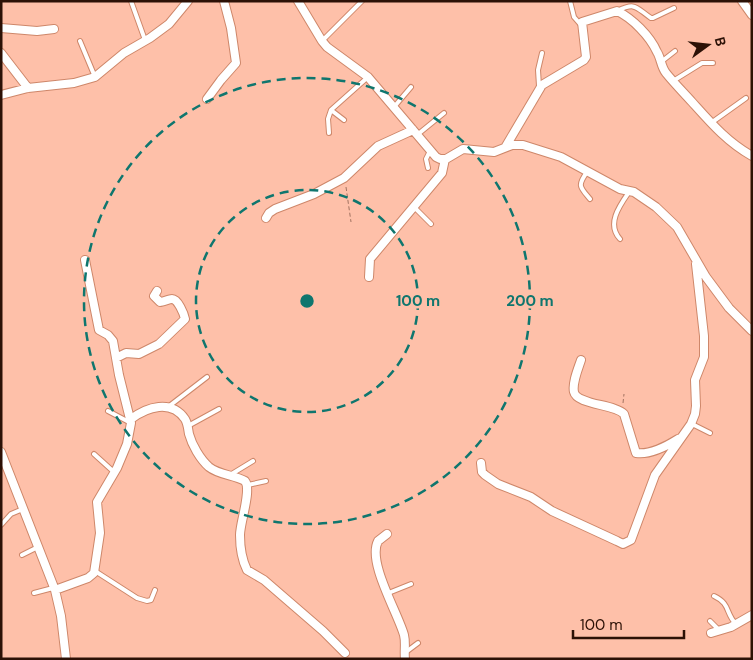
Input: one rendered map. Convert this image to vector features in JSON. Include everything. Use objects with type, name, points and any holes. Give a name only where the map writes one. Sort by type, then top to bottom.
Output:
[{"type":"street","points":[[1,95],[28,88],[74,83],[95,77],[124,53],[169,24],[188,1]]},
{"type":"street","points":[[208,99],[236,63],[231,28],[224,1]]},
{"type":"street","points":[[298,1],[327,47],[368,77],[440,159],[445,159],[463,149],[494,152],[506,146],[524,145],[561,157],[643,198],[677,227],[706,277],[729,308],[752,331]]},
{"type":"street","points":[[615,1],[617,11],[637,25],[651,41],[665,72],[732,144],[752,156]]},
{"type":"street","points":[[742,1],[752,15]]},
{"type":"street","points":[[506,146],[539,88],[545,82],[584,60],[586,57],[581,25],[584,20],[617,11]]},
{"type":"street","points":[[1,28],[54,29]]},
{"type":"street","points":[[1,53],[28,88]]},
{"type":"street","points":[[266,218],[269,213],[314,194],[344,178],[378,146],[415,132]]},
{"type":"street","points":[[368,276],[370,259],[442,173],[445,159]]},
{"type":"street","points":[[480,463],[482,472],[498,484],[531,497],[552,510],[623,544],[633,538],[650,484],[679,438],[691,424],[696,406],[695,380],[704,357],[704,336],[695,259]]},
{"type":"street","points":[[54,589],[88,578],[96,571],[100,533],[98,502],[115,473],[126,444],[131,421],[111,338],[99,330],[85,260]]},
{"type":"street","points":[[116,358],[126,354],[139,354],[159,344],[185,319],[185,315],[176,300],[160,302],[154,296],[156,290]]},
{"type":"street","points":[[580,360],[574,389],[576,396],[623,412],[636,454],[660,448],[679,438]]},
{"type":"street","points":[[131,421],[145,410],[161,406],[168,407],[179,413],[186,420],[195,447],[209,466],[245,481],[248,485],[240,535],[241,548],[247,570],[264,580],[323,631],[345,653]]},
{"type":"street","points":[[1,452],[54,589],[61,616],[66,659]]},
{"type":"street","points":[[387,534],[378,541],[375,549],[386,594],[404,635],[405,656]]},
{"type":"street","points":[[711,633],[736,624],[752,615]]},
{"type":"lane","points":[[131,1],[145,40]]},
{"type":"lane","points":[[322,41],[362,1]]},
{"type":"lane","points":[[570,1],[574,17],[581,25]]},
{"type":"lane","points":[[617,11],[634,6],[650,18],[653,18],[674,8]]},
{"type":"lane","points":[[80,41],[95,77]]},
{"type":"lane","points":[[661,62],[675,51]]},
{"type":"lane","points":[[539,88],[538,70],[542,53]]},
{"type":"lane","points":[[674,81],[702,63],[713,63]]},
{"type":"lane","points":[[329,133],[328,119],[330,110],[368,77]]},
{"type":"lane","points":[[394,107],[411,87]]},
{"type":"lane","points":[[711,123],[746,98]]},
{"type":"lane","points":[[330,110],[344,120]]},
{"type":"lane","points":[[415,132],[444,113]]},
{"type":"lane","points":[[428,168],[426,159],[431,150]]},
{"type":"lane","points":[[588,171],[580,185],[590,200]]},
{"type":"lane","points":[[620,239],[616,234],[615,218],[618,209],[630,191]]},
{"type":"lane","points":[[414,207],[431,224]]},
{"type":"lane","points":[[168,407],[207,377]]},
{"type":"lane","points":[[188,426],[219,409]]},
{"type":"lane","points":[[108,412],[131,421]]},
{"type":"lane","points":[[691,424],[710,433]]},
{"type":"lane","points":[[94,454],[115,473]]},
{"type":"lane","points":[[230,475],[254,461]]},
{"type":"lane","points":[[248,485],[266,481]]},
{"type":"lane","points":[[1,525],[11,514],[23,509]]},
{"type":"lane","points":[[22,556],[38,548]]},
{"type":"lane","points":[[96,571],[137,598],[151,600],[155,590]]},
{"type":"lane","points":[[386,594],[412,584]]},
{"type":"lane","points":[[34,593],[54,589]]},
{"type":"lane","points":[[714,596],[726,604],[736,624]]},
{"type":"lane","points":[[710,621],[719,630]]},
{"type":"lane","points":[[405,656],[418,643]]},
{"type":"path","points":[[344,178],[352,222]]},
{"type":"path","points":[[623,412],[624,394]]}]
